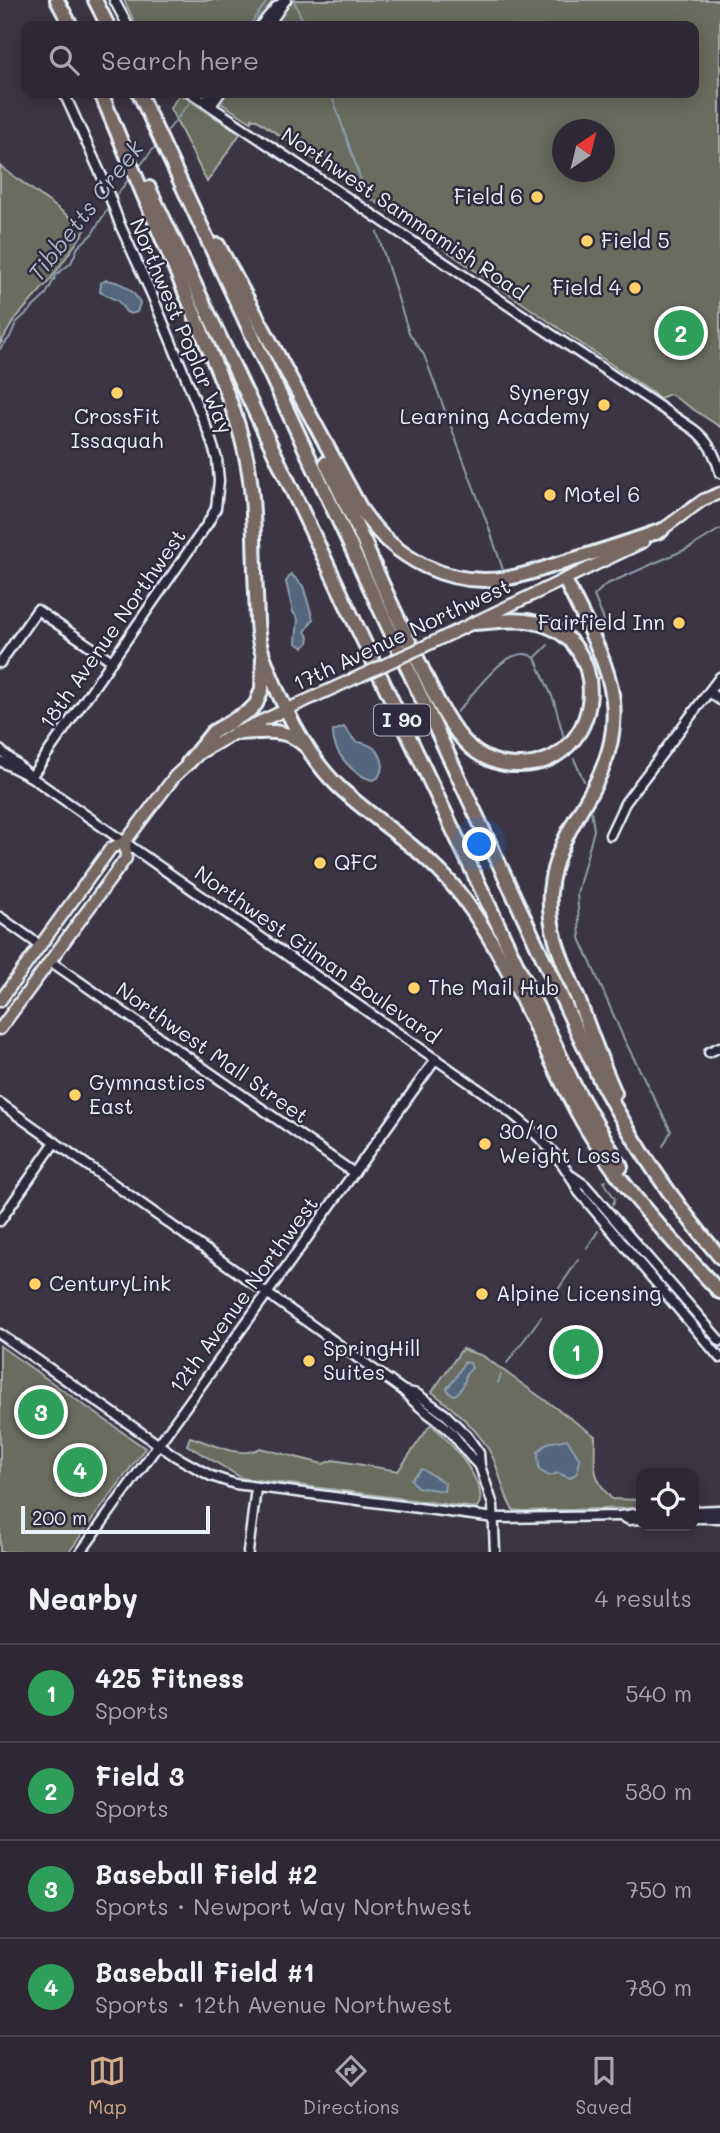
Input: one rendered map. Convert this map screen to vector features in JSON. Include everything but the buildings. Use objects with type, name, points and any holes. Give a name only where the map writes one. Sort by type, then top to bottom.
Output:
[{"type":"highway","points":[[57,0],[68,21]]},
{"type":"highway","points":[[95,0],[105,21]]},
{"type":"highway","points":[[104,98],[207,345],[243,443],[251,488],[258,625],[263,654],[262,689],[256,704],[213,732],[188,763]]},
{"type":"highway","name":"I 90","points":[[141,98],[600,1080],[669,1194],[720,1257]]},
{"type":"highway","points":[[162,143],[366,517],[390,545],[424,567],[457,578],[475,580],[509,578],[662,530]]},
{"type":"highway","name":"I 90","points":[[135,168],[574,1085],[626,1175],[686,1256],[720,1292]]},
{"type":"highway","points":[[258,321],[451,726],[472,748],[501,764],[527,765],[561,752],[583,725],[590,701],[590,679],[583,657],[575,646],[555,629],[531,621],[475,622]]},
{"type":"highway","points":[[565,580],[609,676],[615,717],[604,767],[570,828],[554,868],[550,891],[552,923],[555,941],[592,1036],[645,1157]]},
{"type":"highway","points":[[263,654],[316,762],[337,785],[413,846],[463,898],[500,959],[556,1072],[599,1149],[621,1180],[686,1256]]},
{"type":"highway","points":[[235,733],[284,732],[292,735],[307,748]]},
{"type":"main road","name":"17th Avenue Northwest","points":[[0,1001],[111,848],[125,842],[165,789],[200,753],[235,733],[565,580],[662,530],[703,500],[720,493]]},
{"type":"main road","name":"17th Avenue Northwest","points":[[0,1029],[126,858],[125,842]]},
{"type":"street","points":[[114,0],[125,21]]},
{"type":"street","points":[[264,21],[276,6],[286,0]]},
{"type":"street","points":[[271,21],[286,0]]},
{"type":"street","name":"Northwest Poplar Way","points":[[66,98],[111,198],[209,435],[219,471],[218,498]]},
{"type":"street","name":"Northwest Sammamish Road","points":[[201,100],[698,432],[713,451],[720,473]]},
{"type":"street","name":"18th Avenue Northwest","points":[[31,777],[208,523],[218,498]]},
{"type":"street","points":[[0,663],[37,610],[112,661]]},
{"type":"street","points":[[610,835],[625,803],[720,677]]},
{"type":"street","points":[[709,692],[720,700]]},
{"type":"street","name":"Northwest Gilman Boulevard","points":[[0,750],[15,760],[31,777]]},
{"type":"street","name":"Northwest Gilman Boulevard","points":[[0,761],[31,777],[125,842],[436,1059],[528,1128],[572,1176],[585,1185],[720,1341]]},
{"type":"street","points":[[0,916],[41,946]]},
{"type":"street","name":"Northwest Mall Street","points":[[50,961],[354,1173]]},
{"type":"street","points":[[709,1052],[720,1047]]},
{"type":"street","name":"12th Avenue Northwest","points":[[81,1552],[436,1059]]},
{"type":"street","points":[[0,1103],[404,1391],[417,1394],[453,1421],[479,1453],[480,1466],[491,1496],[495,1518],[495,1552]]},
{"type":"street","points":[[0,1222],[55,1142]]},
{"type":"street","name":"Northwest Gilman Boulevard","points":[[572,1176],[579,1192],[720,1358]]},
{"type":"street","points":[[0,1334],[158,1444],[211,1476],[235,1485],[495,1518],[636,1514]]},
{"type":"street","points":[[248,1552],[256,1488]]},
{"type":"street","points":[[699,1511],[720,1510]]},
{"type":"street","points":[[621,1516],[629,1520],[636,1519]]},
{"type":"street","points":[[699,1518],[720,1518]]},
{"type":"green space","points":[[124,0],[720,0],[720,427],[670,394],[660,398],[252,118],[251,122],[213,98],[699,98],[699,21],[134,21]]},
{"type":"green space","points":[[177,98],[186,98],[240,134],[207,182],[170,108]]},
{"type":"green space","points":[[0,166],[86,229],[51,279],[14,320],[0,344]]},
{"type":"green space","points":[[0,1346],[145,1448],[69,1552],[0,1552]]},
{"type":"green space","points":[[462,1349],[483,1356],[595,1436],[595,1470],[600,1484],[612,1499],[636,1500],[636,1508],[514,1510],[489,1450],[459,1414],[432,1392]]},
{"type":"green space","points":[[431,1424],[457,1452],[474,1477],[480,1500],[476,1508],[242,1478],[187,1445],[190,1437],[235,1451],[253,1451],[260,1448],[323,1464],[333,1460],[398,1471]]},
{"type":"water","points":[[106,280],[122,284],[134,294],[140,303],[137,312],[126,312],[118,301],[100,292],[101,283]]},
{"type":"water","points":[[291,574],[303,586],[313,619],[305,632],[309,637],[308,643],[303,647],[296,643],[298,619],[293,612],[286,582]]},
{"type":"water","points":[[344,727],[356,742],[371,746],[378,752],[383,767],[378,778],[372,780],[365,777],[345,762],[336,747],[333,731]]},
{"type":"water","points":[[464,1362],[470,1363],[472,1368],[466,1374],[460,1390],[455,1395],[449,1393],[447,1388]]},
{"type":"water","points":[[567,1439],[580,1460],[577,1473],[570,1478],[558,1473],[549,1476],[539,1470],[538,1452],[547,1443]]},
{"type":"water","points":[[422,1469],[445,1483],[444,1491],[417,1487],[411,1479]]},
{"type":"waterway","name":"Tibbetts Creek","points":[[253,21],[268,0]]},
{"type":"waterway","points":[[294,1],[303,21]]},
{"type":"waterway","name":"Tibbetts Creek","points":[[165,134],[193,98]]},
{"type":"waterway","points":[[333,98],[365,192]]},
{"type":"waterway","name":"Tibbetts Creek","points":[[139,167],[157,144]]},
{"type":"waterway","name":"Tibbetts Creek","points":[[113,200],[131,176]]},
{"type":"waterway","name":"Tibbetts Creek","points":[[0,349],[10,337],[16,323],[45,296],[57,274],[71,263],[78,247],[92,234],[110,205]]},
{"type":"waterway","points":[[377,232],[409,333],[424,355],[503,570]]},
{"type":"waterway","points":[[609,632],[594,596],[605,585],[691,547],[720,529]]},
{"type":"waterway","points":[[536,657],[548,645]]},
{"type":"waterway","points":[[457,712],[503,662],[525,654],[535,658],[554,701],[564,738]]},
{"type":"waterway","points":[[574,759],[584,781]]},
{"type":"waterway","points":[[591,809],[594,830],[577,893],[580,938],[623,1037],[671,1131],[663,1146]]},
{"type":"waterway","points":[[606,1181],[604,1182],[615,1199],[613,1204]]},
{"type":"waterway","points":[[587,1248],[598,1231]]},
{"type":"waterway","points":[[553,1297],[578,1260]]},
{"type":"waterway","points":[[507,1363],[541,1317]]},
{"type":"waterway","points":[[498,1383],[501,1375]]},
{"type":"place","name":"Field 6","points":[[537,197]]},
{"type":"place","name":"Field 5","points":[[587,241]]},
{"type":"place","name":"Field 4","points":[[635,288]]},
{"type":"place","name":"Field 3","points":[[681,333]]},
{"type":"place","name":"CrossFit Issaquah","points":[[117,393]]},
{"type":"place","name":"Synergy Learning Academy","points":[[604,405]]},
{"type":"place","name":"Motel 6","points":[[550,495]]},
{"type":"place","name":"Fairfield Inn","points":[[679,623]]},
{"type":"place","name":"QFC","points":[[320,863]]},
{"type":"place","name":"The Mail Hub","points":[[414,988]]},
{"type":"place","name":"Gymnastics East","points":[[75,1095]]},
{"type":"place","name":"30/10 Weight Loss","points":[[485,1144]]},
{"type":"place","name":"CenturyLink","points":[[35,1284]]},
{"type":"place","name":"Alpine Licensing","points":[[482,1294]]},
{"type":"place","name":"425 Fitness","points":[[576,1352]]},
{"type":"place","name":"SpringHill Suites","points":[[309,1361]]},
{"type":"place","name":"Baseball Field #2","points":[[41,1412]]},
{"type":"place","name":"Baseball Field #1","points":[[80,1470]]}]
